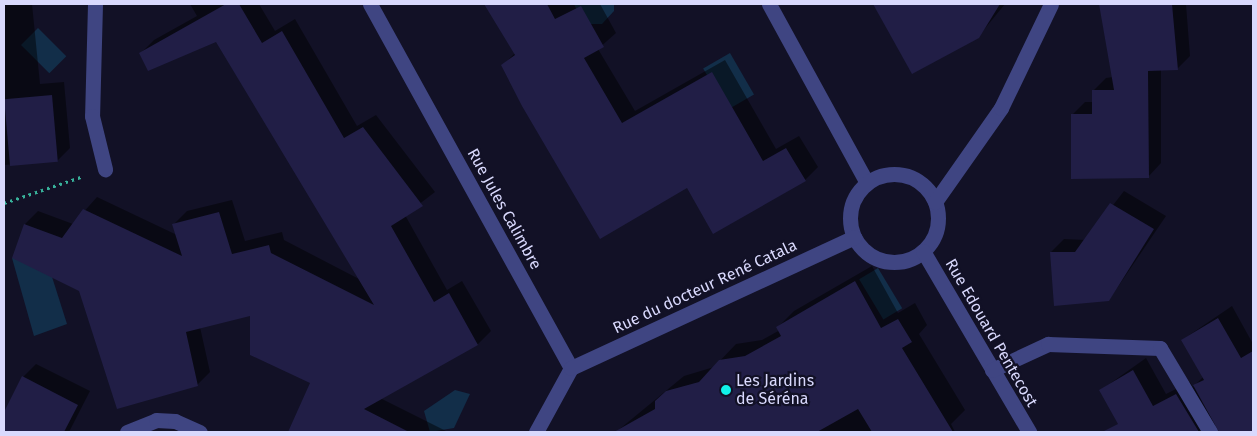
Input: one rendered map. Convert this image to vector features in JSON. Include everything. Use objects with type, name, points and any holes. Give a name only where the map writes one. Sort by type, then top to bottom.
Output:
[{"type":"street","points":[[95,4],[92,116],[105,169]]},
{"type":"street","name":"Rue Jules Calimbre","points":[[370,4],[571,368]]},
{"type":"street","points":[[769,4],[867,183]]},
{"type":"street","points":[[935,202],[1000,108],[1051,4]]},
{"type":"street","points":[[899,175],[913,178],[935,202],[938,226],[923,251],[906,261],[890,262],[864,251],[854,237],[852,206],[867,183],[899,175]]},
{"type":"street","name":"Rue du docteur René Catala","points":[[571,368],[854,237]]},
{"type":"street","name":"Rue Edouard Pentecost","points":[[923,251],[1029,432]]},
{"type":"street","points":[[992,370],[1048,344],[1160,348],[1210,432]]},
{"type":"street","points":[[536,432],[571,368]]},
{"type":"street","points":[[127,432],[156,420],[175,421],[200,432]]},
{"type":"path","points":[[4,203],[105,169]]},
{"type":"water","points":[[574,4],[614,4],[614,11],[602,24],[583,24]]},
{"type":"water","points":[[38,28],[66,56],[49,73],[21,45]]},
{"type":"water","points":[[730,53],[754,95],[727,110],[703,68]]},
{"type":"water","points":[[12,258],[46,258],[67,324],[34,336]]},
{"type":"water","points":[[878,268],[902,308],[883,320],[859,279]]},
{"type":"water","points":[[455,390],[470,394],[454,428],[430,432],[424,411]]},
{"type":"building","points":[[226,4],[239,4],[262,43],[282,31],[344,138],[363,127],[423,206],[391,226],[434,302],[449,293],[478,345],[364,409],[409,432],[288,432],[310,383],[250,355],[250,316],[186,332],[198,386],[117,409],[79,291],[12,258],[24,224],[62,238],[83,209],[182,256],[172,224],[219,212],[232,254],[269,245],[271,253],[374,305],[216,42],[148,71],[139,53]]},
{"type":"building","points":[[484,4],[547,4],[555,19],[581,6],[604,47],[584,58],[622,123],[712,72],[763,161],[786,148],[806,181],[713,234],[687,188],[600,239],[522,106],[501,65],[515,55]]},
{"type":"building","points":[[873,4],[1000,4],[979,38],[912,74]]},
{"type":"building","points":[[1099,4],[1172,4],[1178,70],[1148,71],[1149,178],[1071,179],[1071,114],[1092,114],[1092,90],[1114,90]]},
{"type":"building","points":[[52,95],[58,162],[10,166],[4,99]]},
{"type":"building","points":[[1110,203],[1154,229],[1109,301],[1054,306],[1050,252],[1075,252]]},
{"type":"building","points":[[855,281],[881,328],[898,319],[912,342],[902,348],[953,432],[872,432],[858,409],[817,432],[614,432],[655,409],[655,401],[666,391],[699,382],[719,360],[745,356],[781,336],[776,327]]},
{"type":"building","points":[[1218,318],[1241,358],[1253,351],[1253,432],[1219,432],[1193,385],[1204,380],[1181,340]]},
{"type":"building","points":[[1133,370],[1153,406],[1176,394],[1199,432],[1102,432],[1118,424],[1099,390]]},
{"type":"building","points":[[22,376],[78,405],[64,432],[4,432],[4,412]]},
{"type":"place","name":"Les Jardins de Séréna","points":[[726,390]]}]
